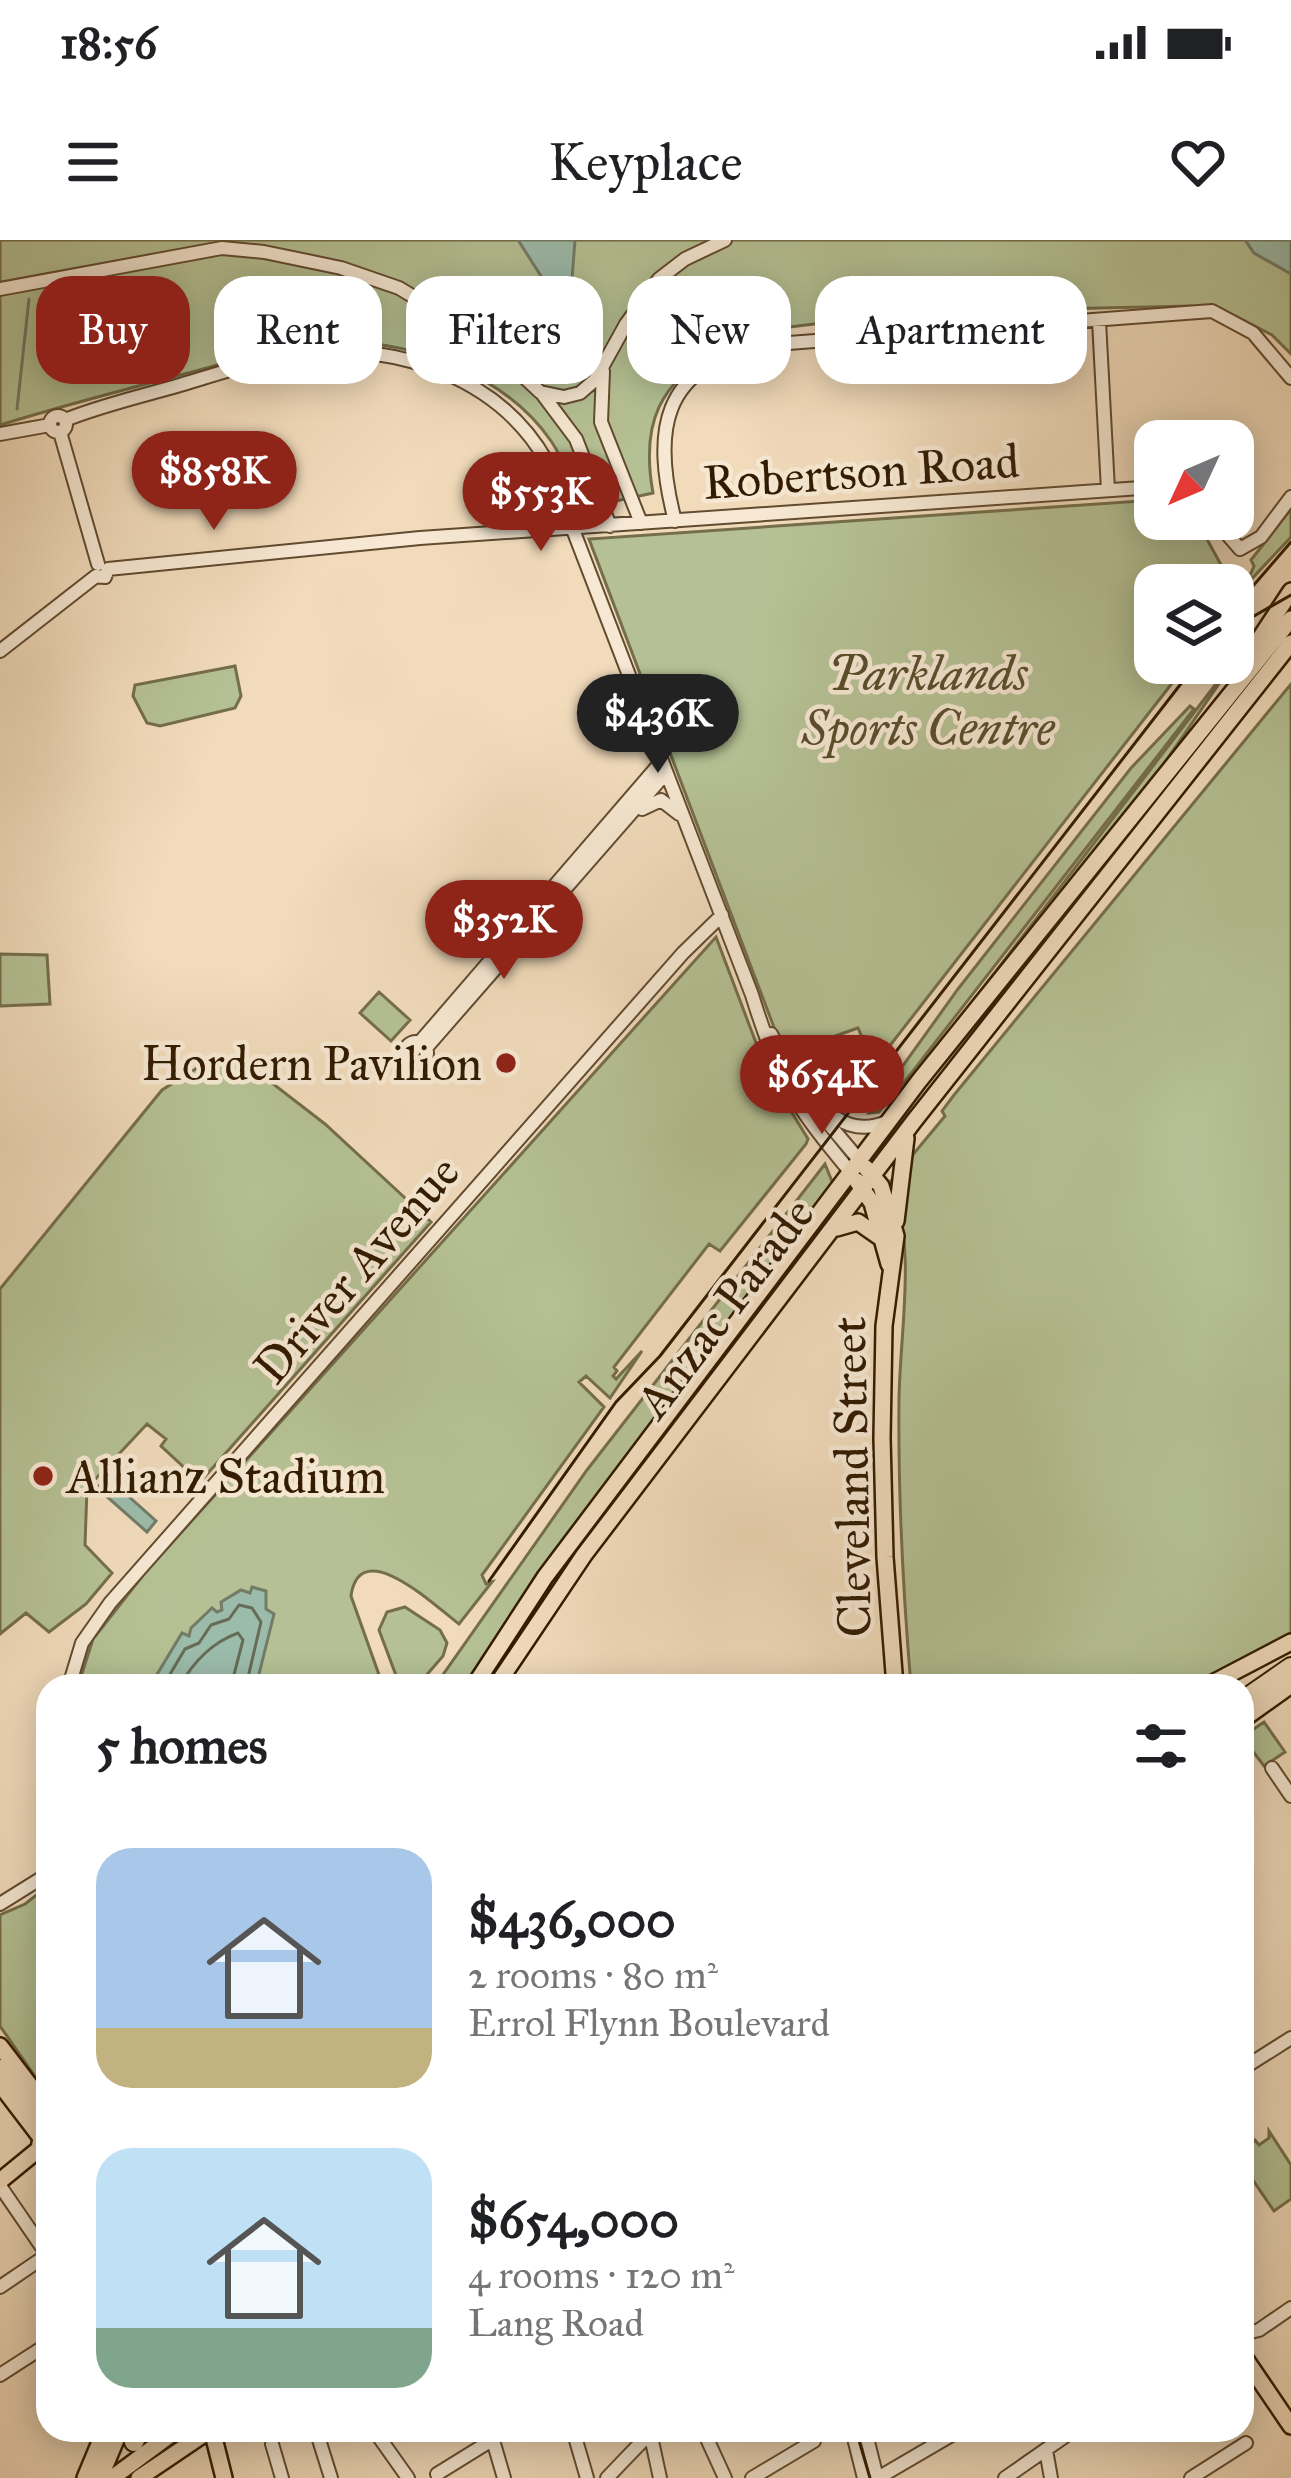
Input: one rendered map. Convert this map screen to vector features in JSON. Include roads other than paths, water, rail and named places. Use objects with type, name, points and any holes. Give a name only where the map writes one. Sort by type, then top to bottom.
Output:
[{"type":"highway","points":[[1254,1680],[1291,1654]]},
{"type":"highway","points":[[1254,1693],[1291,1667]]},
{"type":"highway","points":[[0,2069],[36,2124]]},
{"type":"main road","name":"Anzac Parade","points":[[1222,702],[1291,591]]},
{"type":"main road","name":"Anzac Parade","points":[[504,1674],[584,1555],[830,1233],[890,1121],[1291,620]]},
{"type":"main road","name":"Anzac Parade","points":[[482,1674],[545,1577],[862,1175],[914,1121],[1291,643]]},
{"type":"main road","points":[[830,1233],[858,1222],[888,1237],[903,1150],[914,1121]]},
{"type":"main road","name":"Cleveland Street","points":[[862,1175],[881,1186],[890,1268],[882,1451],[894,1674]]},
{"type":"main road","points":[[1230,1674],[1291,1642]]},
{"type":"main road","points":[[1254,1711],[1291,1685]]},
{"type":"main road","points":[[0,2046],[36,2093]]},
{"type":"main road","points":[[0,2059],[36,2105]]},
{"type":"main road","points":[[0,2084],[36,2127]]},
{"type":"main road","points":[[0,2183],[36,2152]]},
{"type":"main road","points":[[1254,2372],[1291,2426]]},
{"type":"main road","points":[[85,2478],[100,2442]]},
{"type":"main road","points":[[100,2478],[125,2442]]},
{"type":"main road","points":[[112,2478],[161,2442]]},
{"type":"main road","points":[[139,2478],[193,2442]]},
{"type":"main road","points":[[214,2442],[224,2478]]},
{"type":"street","points":[[603,369],[626,324],[658,279],[725,240]]},
{"type":"street","points":[[0,289],[222,248],[263,246],[399,288],[481,337],[540,392],[576,439],[610,526]]},
{"type":"street","points":[[675,521],[663,472],[668,411],[689,380],[720,358],[761,345],[1212,310],[1253,333],[1291,378]]},
{"type":"street","points":[[1099,321],[1108,490]]},
{"type":"street","points":[[0,434],[58,426],[292,355],[342,352],[400,359],[461,381],[508,412],[547,461],[788,1092],[862,1175]]},
{"type":"street","points":[[540,392],[555,397],[580,393],[589,384]]},
{"type":"street","points":[[602,384],[601,422],[640,523]]},
{"type":"street","points":[[0,651],[101,570],[58,426]]},
{"type":"street","name":"Robertson Road","points":[[101,570],[420,538],[1134,488]]},
{"type":"street","points":[[1232,540],[1240,549],[1261,537],[1291,497]]},
{"type":"street","points":[[664,767],[628,820],[423,1045],[664,767]]},
{"type":"street","points":[[628,820],[652,801],[661,800],[684,819]]},
{"type":"street","name":"Driver Avenue","points":[[73,1674],[82,1642],[101,1613],[722,915]]},
{"type":"street","points":[[752,995],[800,1090],[862,1175]]},
{"type":"street","points":[[772,1037],[841,1122],[862,1129],[890,1121]]},
{"type":"street","points":[[1271,1768],[1291,1796]]},
{"type":"street","points":[[0,1904],[36,1882]]},
{"type":"street","points":[[1254,2061],[1291,2038]]},
{"type":"street","points":[[36,2164],[0,2183],[36,2237]]},
{"type":"street","points":[[0,2287],[36,2263]]},
{"type":"street","points":[[1254,2331],[1291,2308]]},
{"type":"street","points":[[0,2375],[36,2352]]},
{"type":"street","points":[[320,2442],[331,2478]]},
{"type":"street","points":[[382,2442],[407,2478]]},
{"type":"street","points":[[437,2474],[481,2442]]},
{"type":"street","points":[[493,2442],[504,2478]]},
{"type":"street","points":[[576,2442],[587,2478]]},
{"type":"street","points":[[607,2478],[641,2442]]},
{"type":"street","points":[[653,2442],[660,2478]]},
{"type":"street","points":[[708,2442],[725,2478]]},
{"type":"street","points":[[752,2478],[812,2442]]},
{"type":"street","points":[[855,2442],[864,2478]]},
{"type":"street","points":[[868,2442],[878,2478],[940,2442]]},
{"type":"street","points":[[1005,2478],[1057,2442]]},
{"type":"street","points":[[1200,2475],[1246,2443]]},
{"type":"street","points":[[272,2444],[282,2478]]},
{"type":"street","points":[[1046,2450],[1051,2478]]},
{"type":"water","points":[[518,240],[575,240],[572,276],[541,276]]},
{"type":"water","points":[[1245,240],[1291,240],[1291,274],[1254,253]]},
{"type":"water","points":[[107,1477],[156,1521],[147,1532],[97,1488]]},
{"type":"water","points":[[252,1587],[266,1591],[266,1609],[274,1614],[259,1674],[157,1674],[182,1633],[189,1636],[212,1608],[222,1610],[221,1602],[241,1590],[250,1593]]},
{"type":"waterway","points":[[17,409],[29,299]]},
{"type":"tunnel","points":[[127,2478],[177,2442]]},
{"type":"tram line","points":[[1254,585],[1291,542]]},
{"type":"tram line","points":[[1254,616],[1291,595]]},
{"type":"tram line","points":[[489,1581],[616,1402],[660,1356],[1181,684]]},
{"type":"tram line","points":[[860,2442],[870,2478]]},
{"type":"place","name":"Hordern Pavilion","points":[[506,1063]]},
{"type":"place","name":"Allianz Stadium","points":[[43,1476]]},
{"type":"park label","name":"Parklands Sports Centre","points":[[928,700]]}]
